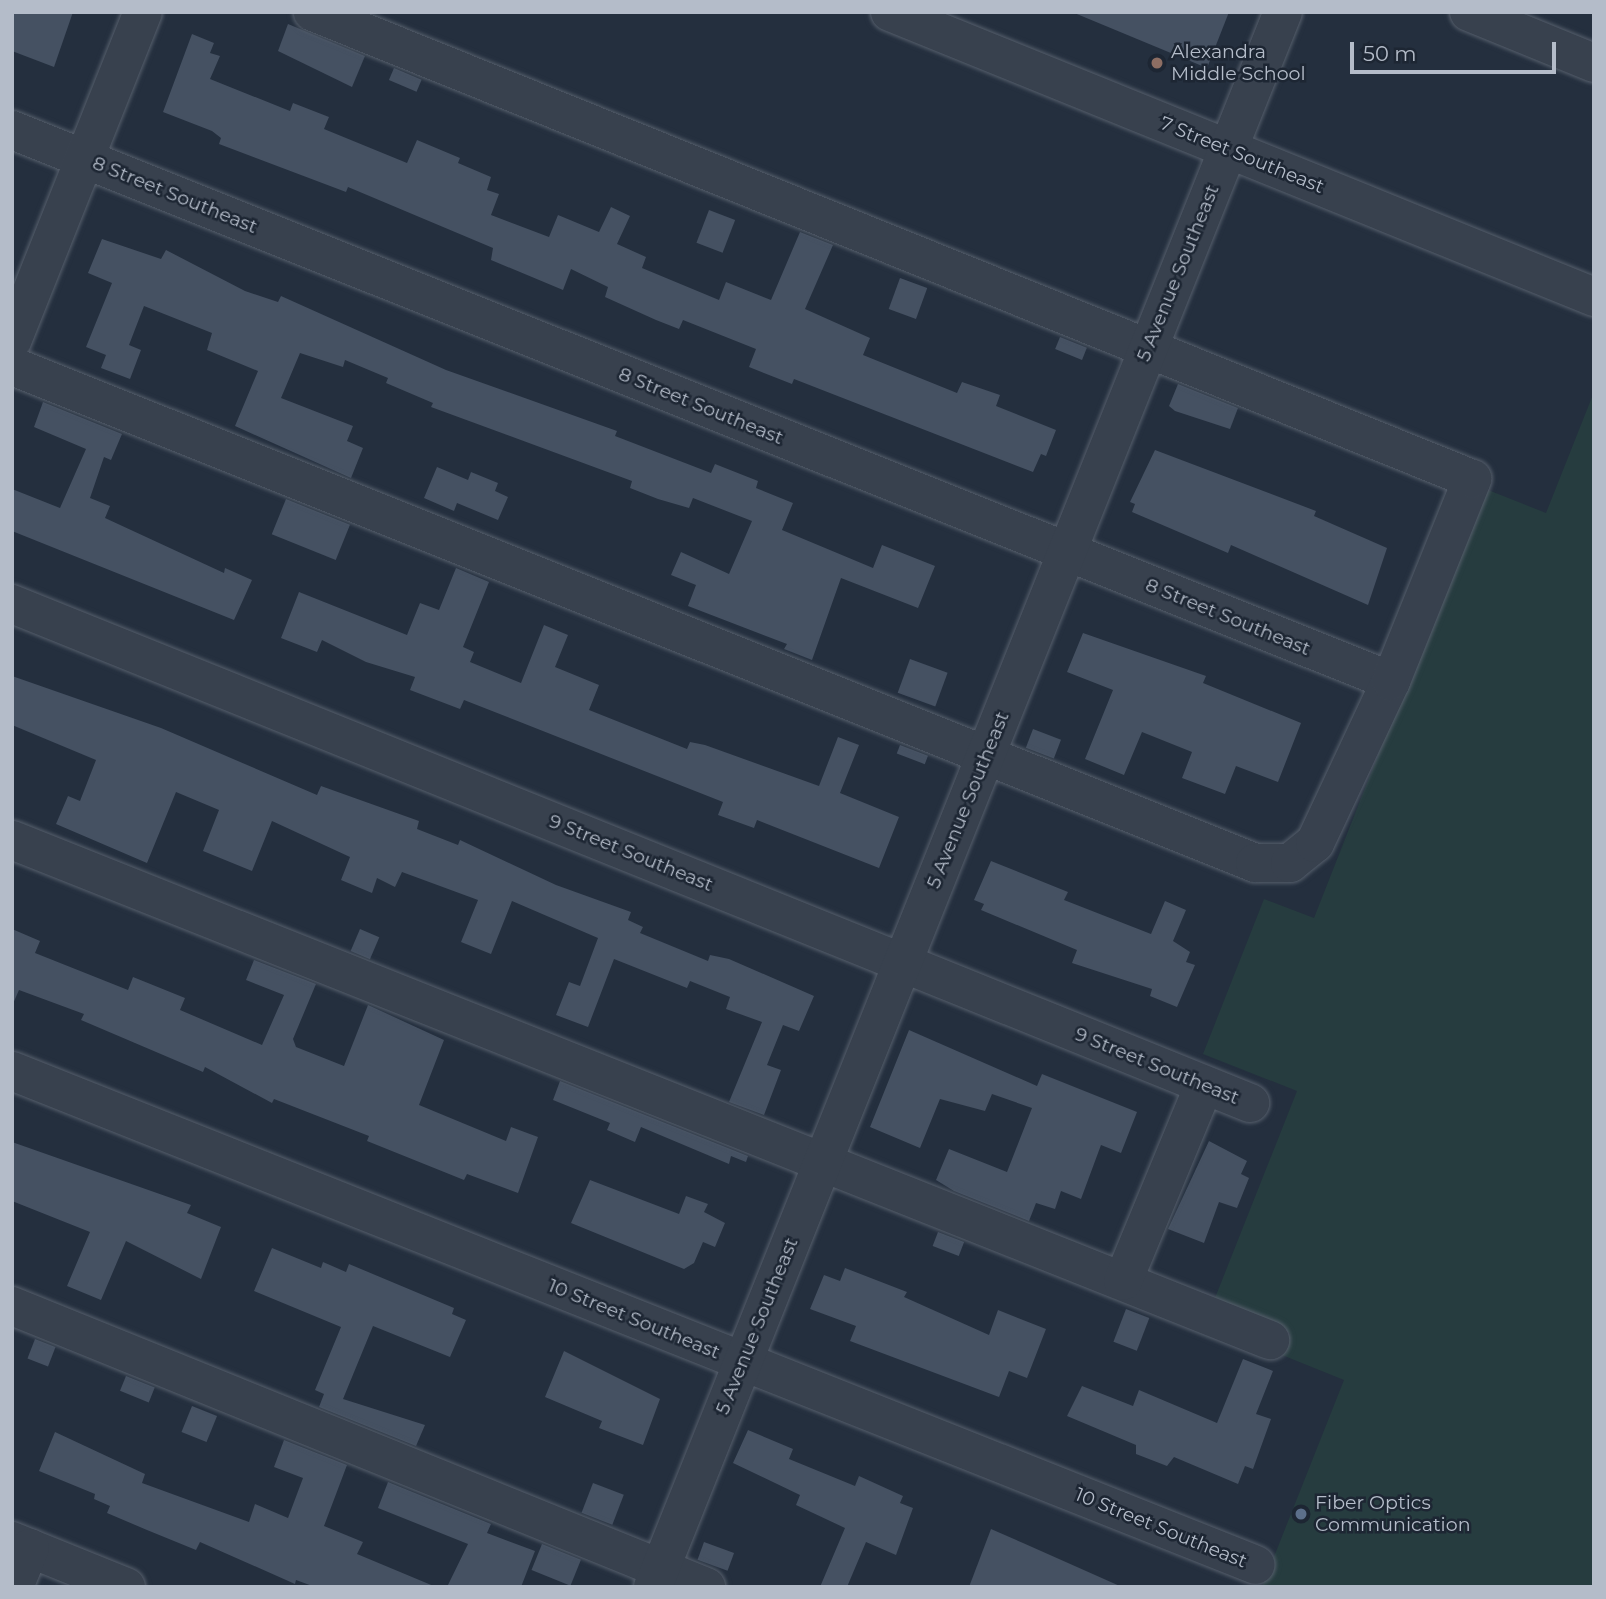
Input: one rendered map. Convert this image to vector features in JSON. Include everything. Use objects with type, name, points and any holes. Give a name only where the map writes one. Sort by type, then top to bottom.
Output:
[{"type":"street","points":[[12,341],[143,12]]},
{"type":"street","points":[[12,366],[1255,863],[1290,863],[1315,843],[1391,681],[1472,479],[313,12]]},
{"type":"street","name":"7 Street Southeast","points":[[890,12],[1594,298]]},
{"type":"street","name":"5 Avenue Southeast","points":[[657,1577],[1283,12]]},
{"type":"street","points":[[1472,13],[1594,63]]},
{"type":"street","name":"8 Street Southeast","points":[[12,130],[1391,681]]},
{"type":"street","name":"9 Street Southeast","points":[[12,604],[1250,1103]]},
{"type":"street","points":[[12,840],[823,1160],[1270,1340]]},
{"type":"street","name":"10 Street Southeast","points":[[12,1071],[1256,1565]]},
{"type":"street","points":[[1123,1281],[1204,1085]]},
{"type":"street","points":[[12,1306],[657,1577],[706,1587]]},
{"type":"street","points":[[14,1587],[21,1545],[126,1587]]},
{"type":"green space","points":[[1594,392],[1594,1587],[1262,1587],[1344,1380],[1282,1355],[1290,1333],[1213,1303],[1297,1091],[1203,1054],[1264,899],[1314,918],[1483,488],[1546,513]]},
{"type":"building","points":[[12,12],[73,12],[54,67],[12,51]]},
{"type":"building","points":[[1072,12],[1229,12],[1207,68]]},
{"type":"building","points":[[288,24],[365,56],[352,87],[278,51]]},
{"type":"building","points":[[192,34],[214,43],[210,53],[220,56],[210,79],[290,111],[293,103],[329,117],[324,129],[407,163],[417,140],[460,158],[458,163],[491,177],[487,190],[499,194],[491,215],[549,237],[558,215],[599,232],[611,207],[630,216],[617,244],[646,257],[642,268],[719,300],[726,282],[771,300],[800,232],[833,245],[805,309],[870,338],[863,355],[957,393],[962,382],[1000,395],[996,406],[1056,430],[1046,456],[1041,454],[1033,472],[794,379],[792,384],[749,367],[756,349],[683,320],[679,329],[656,320],[605,297],[608,287],[571,269],[563,290],[491,260],[493,248],[348,187],[346,192],[219,144],[221,138],[212,131],[163,112]]},
{"type":"building","points":[[394,68],[422,80],[417,92],[389,80]]},
{"type":"building","points":[[709,210],[735,220],[723,253],[696,243]]},
{"type":"building","points":[[102,239],[161,259],[166,250],[245,291],[278,302],[281,296],[446,370],[617,431],[615,436],[711,473],[715,464],[758,481],[756,488],[793,503],[782,530],[873,568],[882,545],[935,566],[918,608],[841,578],[812,660],[784,649],[787,644],[688,606],[696,585],[671,575],[681,552],[729,574],[752,521],[693,498],[689,508],[658,499],[630,488],[632,481],[431,407],[433,403],[386,383],[388,378],[345,360],[343,367],[300,353],[281,398],[353,426],[347,441],[363,448],[351,478],[235,426],[258,371],[207,350],[212,333],[144,306],[129,345],[141,350],[130,379],[101,368],[106,355],[86,347],[112,283],[88,273]]},
{"type":"building","points":[[900,278],[927,288],[916,319],[889,309]]},
{"type":"building","points":[[1060,337],[1087,348],[1082,360],[1055,349]]},
{"type":"building","points":[[1178,384],[1238,408],[1230,429],[1175,411],[1169,406]]},
{"type":"building","points":[[43,402],[122,434],[111,460],[104,457],[90,498],[110,506],[105,518],[224,573],[225,568],[252,580],[234,620],[12,531],[12,489],[60,508],[86,449],[34,427]]},
{"type":"building","points":[[1155,450],[1316,511],[1314,516],[1387,548],[1368,605],[1231,545],[1228,553],[1132,512],[1135,504],[1130,502]]},
{"type":"building","points":[[437,467],[468,480],[471,472],[498,483],[495,491],[508,497],[498,520],[457,503],[454,511],[424,498]]},
{"type":"building","points":[[286,499],[350,525],[336,560],[272,534]]},
{"type":"building","points":[[456,568],[489,582],[463,647],[474,652],[470,662],[521,683],[544,625],[568,635],[555,667],[599,685],[589,710],[687,749],[690,742],[705,745],[819,786],[838,737],[859,745],[840,793],[899,817],[879,868],[757,820],[754,828],[718,815],[723,802],[464,700],[460,709],[410,690],[415,677],[366,662],[322,640],[317,652],[281,638],[299,592],[407,635],[420,603],[439,610]]},
{"type":"building","points":[[1083,633],[1206,676],[1203,683],[1301,723],[1278,782],[1236,766],[1225,794],[1182,778],[1192,752],[1142,732],[1124,775],[1085,759],[1113,690],[1067,672]]},
{"type":"building","points":[[910,659],[948,673],[935,707],[898,693]]},
{"type":"building","points":[[12,676],[161,728],[317,795],[321,786],[419,821],[417,829],[458,845],[460,840],[556,885],[631,912],[628,920],[643,927],[640,933],[708,961],[710,955],[729,959],[814,996],[799,1031],[783,1025],[767,1065],[781,1070],[764,1115],[729,1102],[762,1022],[726,1009],[730,997],[690,981],[687,988],[614,959],[588,1027],[556,1015],[569,982],[580,986],[598,938],[512,901],[491,954],[461,942],[478,900],[402,872],[395,887],[377,878],[372,893],[341,880],[350,857],[272,821],[252,871],[203,851],[219,810],[176,792],[147,863],[56,824],[68,796],[80,801],[96,760],[12,725]]},
{"type":"building","points":[[1033,729],[1061,740],[1054,758],[1026,748]]},
{"type":"building","points":[[900,745],[928,756],[925,764],[897,753]]},
{"type":"building","points":[[991,861],[1068,892],[1064,900],[1151,934],[1165,901],[1186,910],[1173,941],[1190,952],[1186,962],[1195,965],[1177,1007],[1150,996],[1152,989],[1072,963],[1077,950],[981,910],[984,904],[974,900]]},
{"type":"building","points":[[12,929],[40,941],[35,953],[128,990],[133,977],[185,998],[180,1010],[262,1045],[284,995],[246,980],[254,960],[316,984],[293,1039],[296,1047],[344,1066],[368,1005],[444,1040],[419,1105],[506,1141],[511,1127],[538,1137],[518,1193],[467,1174],[464,1180],[367,1141],[369,1136],[274,1099],[272,1103],[205,1067],[203,1072],[81,1020],[84,1014],[19,990],[12,1006]]},
{"type":"building","points":[[360,929],[379,937],[370,959],[351,951]]},
{"type":"building","points":[[909,1030],[1037,1086],[1042,1074],[1137,1112],[1121,1153],[1101,1145],[1081,1199],[1061,1191],[1055,1209],[1036,1203],[1029,1221],[954,1191],[936,1180],[949,1149],[1007,1172],[1032,1108],[992,1094],[985,1111],[940,1099],[920,1148],[870,1127]]},
{"type":"building","points":[[560,1081],[748,1156],[746,1162],[731,1156],[729,1164],[641,1127],[635,1142],[607,1130],[610,1123],[553,1100]]},
{"type":"building","points":[[1209,1141],[1247,1161],[1241,1174],[1249,1178],[1237,1208],[1219,1202],[1204,1243],[1168,1229]]},
{"type":"building","points":[[12,1142],[191,1205],[187,1213],[221,1227],[201,1279],[126,1241],[101,1300],[67,1286],[90,1232],[12,1201]]},
{"type":"building","points":[[590,1180],[679,1214],[686,1196],[708,1204],[704,1212],[725,1223],[715,1247],[703,1242],[694,1263],[684,1269],[571,1223]]},
{"type":"building","points":[[938,1232],[964,1242],[959,1256],[933,1246]]},
{"type":"building","points":[[272,1248],[321,1268],[323,1262],[346,1272],[349,1264],[454,1308],[452,1314],[466,1320],[450,1357],[373,1326],[343,1399],[425,1425],[416,1446],[319,1407],[324,1394],[315,1390],[341,1327],[254,1291]]},
{"type":"building","points":[[845,1268],[907,1292],[904,1297],[989,1335],[998,1310],[1046,1329],[1027,1378],[1009,1371],[999,1397],[850,1341],[856,1326],[810,1309],[824,1275],[840,1281]]},
{"type":"building","points":[[1126,1309],[1149,1318],[1137,1351],[1113,1342]]},
{"type":"building","points":[[35,1339],[56,1347],[48,1366],[27,1359]]},
{"type":"building","points":[[564,1351],[660,1399],[643,1445],[599,1428],[602,1421],[545,1397]]},
{"type":"building","points":[[1243,1359],[1273,1371],[1256,1414],[1271,1419],[1253,1469],[1245,1466],[1238,1484],[1174,1457],[1167,1466],[1136,1454],[1136,1445],[1067,1416],[1082,1386],[1133,1406],[1139,1390],[1217,1423]]},
{"type":"building","points":[[126,1376],[155,1388],[149,1402],[120,1391]]},
{"type":"building","points":[[192,1406],[217,1416],[207,1442],[182,1432]]},
{"type":"building","points":[[748,1430],[793,1449],[789,1459],[855,1486],[859,1476],[903,1496],[900,1503],[913,1508],[896,1555],[866,1542],[847,1587],[820,1587],[845,1528],[796,1505],[800,1495],[733,1463]]},
{"type":"building","points":[[55,1432],[145,1474],[142,1483],[249,1522],[255,1504],[288,1518],[303,1478],[274,1467],[284,1440],[347,1465],[324,1526],[363,1542],[357,1554],[436,1587],[315,1587],[296,1580],[295,1584],[200,1542],[196,1550],[107,1513],[110,1506],[94,1499],[95,1494],[39,1471]]},
{"type":"building","points":[[388,1482],[491,1524],[487,1533],[535,1551],[521,1587],[447,1587],[468,1544],[378,1508]]},
{"type":"building","points":[[593,1483],[624,1495],[612,1525],[582,1513]]},
{"type":"building","points":[[991,1529],[1023,1543],[1122,1587],[969,1587]]},
{"type":"building","points":[[704,1542],[734,1553],[728,1571],[698,1560]]},
{"type":"building","points":[[542,1544],[581,1560],[570,1586],[532,1570]]},
{"type":"place","name":"Alexandra Middle School","points":[[1157,63]]},
{"type":"place","name":"Fiber Optics Communication","points":[[1301,1514]]}]
